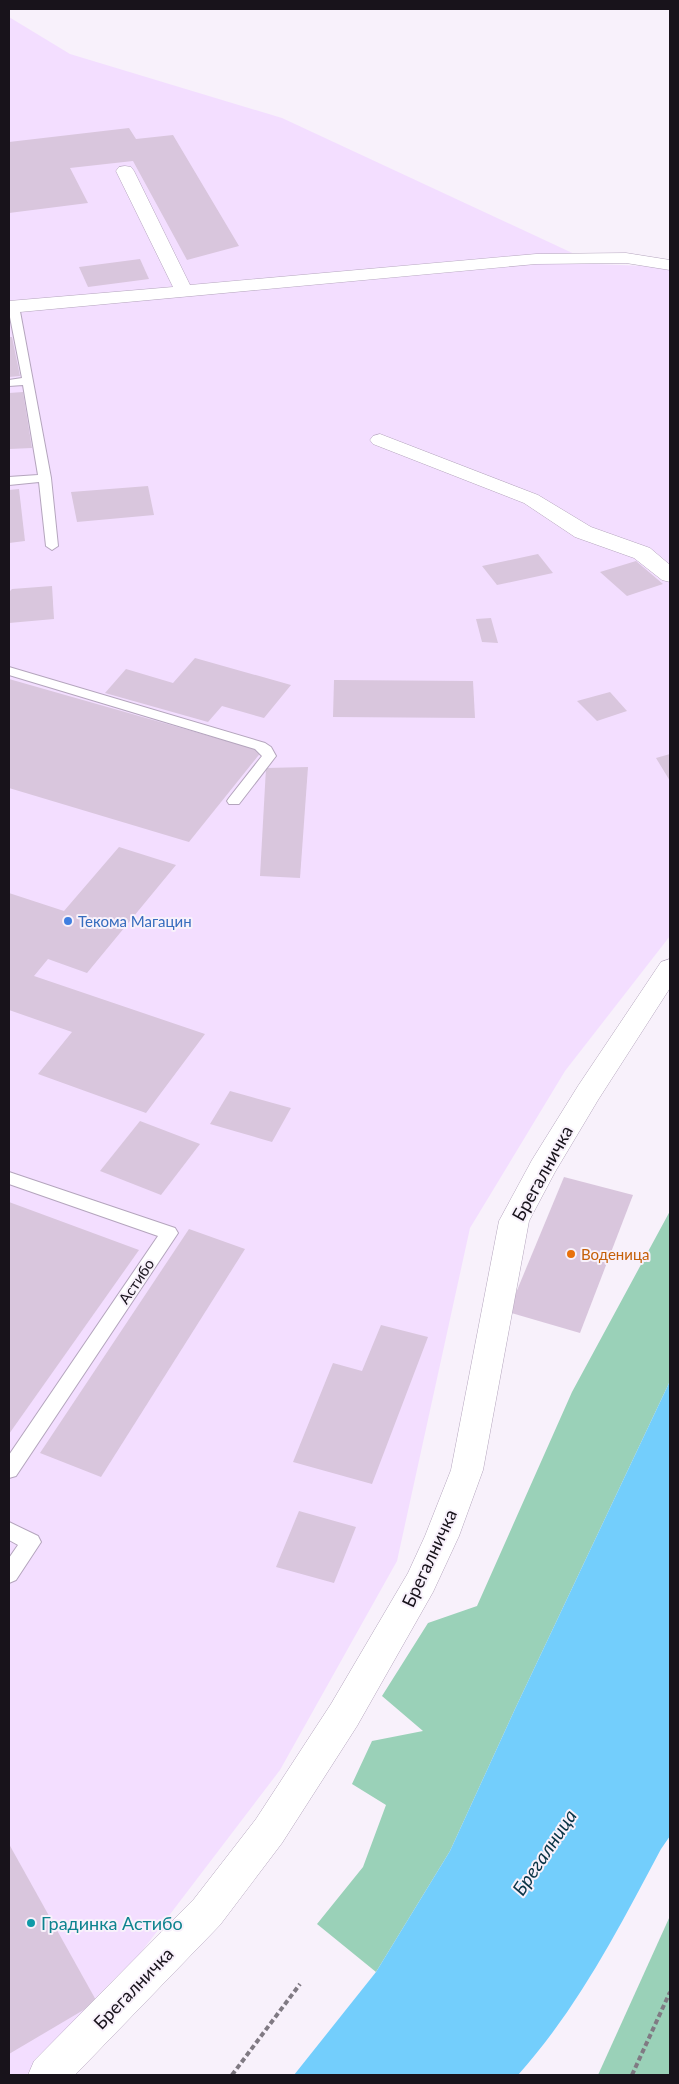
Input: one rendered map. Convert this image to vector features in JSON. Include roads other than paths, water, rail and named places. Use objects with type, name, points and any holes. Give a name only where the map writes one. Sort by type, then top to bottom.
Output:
[{"type":"street","points":[[124,170],[184,291]]},
{"type":"street","points":[[11,306],[536,259],[626,258],[670,265]]},
{"type":"street","points":[[380,440],[531,499],[583,532],[642,553],[670,575]]},
{"type":"street","name":"Брегалничка","points":[[48,2075],[207,1912],[269,1831],[286,1808],[344,1715],[422,1582],[467,1470],[514,1221],[542,1168],[588,1093],[670,968]]},
{"type":"lane","points":[[11,306],[28,381],[44,478],[52,546]]},
{"type":"lane","points":[[9,383],[28,381]]},
{"type":"lane","points":[[9,481],[44,478]]},
{"type":"lane","points":[[9,671],[260,746],[266,750],[269,756],[234,801]]},
{"type":"lane","name":"Астибо","points":[[9,1178],[169,1233],[9,1470]]},
{"type":"lane","points":[[9,1530],[31,1542],[9,1574]]},
{"type":"water","name":"Брегалница","points":[[670,1381],[670,1836],[579,1995],[560,2023],[518,2075],[294,2075],[376,1972],[450,1851]]},
{"type":"place","name":"Текома Магацин","points":[[68,921]]},
{"type":"place","name":"Воденица","points":[[571,1254]]},
{"type":"place","name":"Градинка Астибо","points":[[31,1923]]}]
